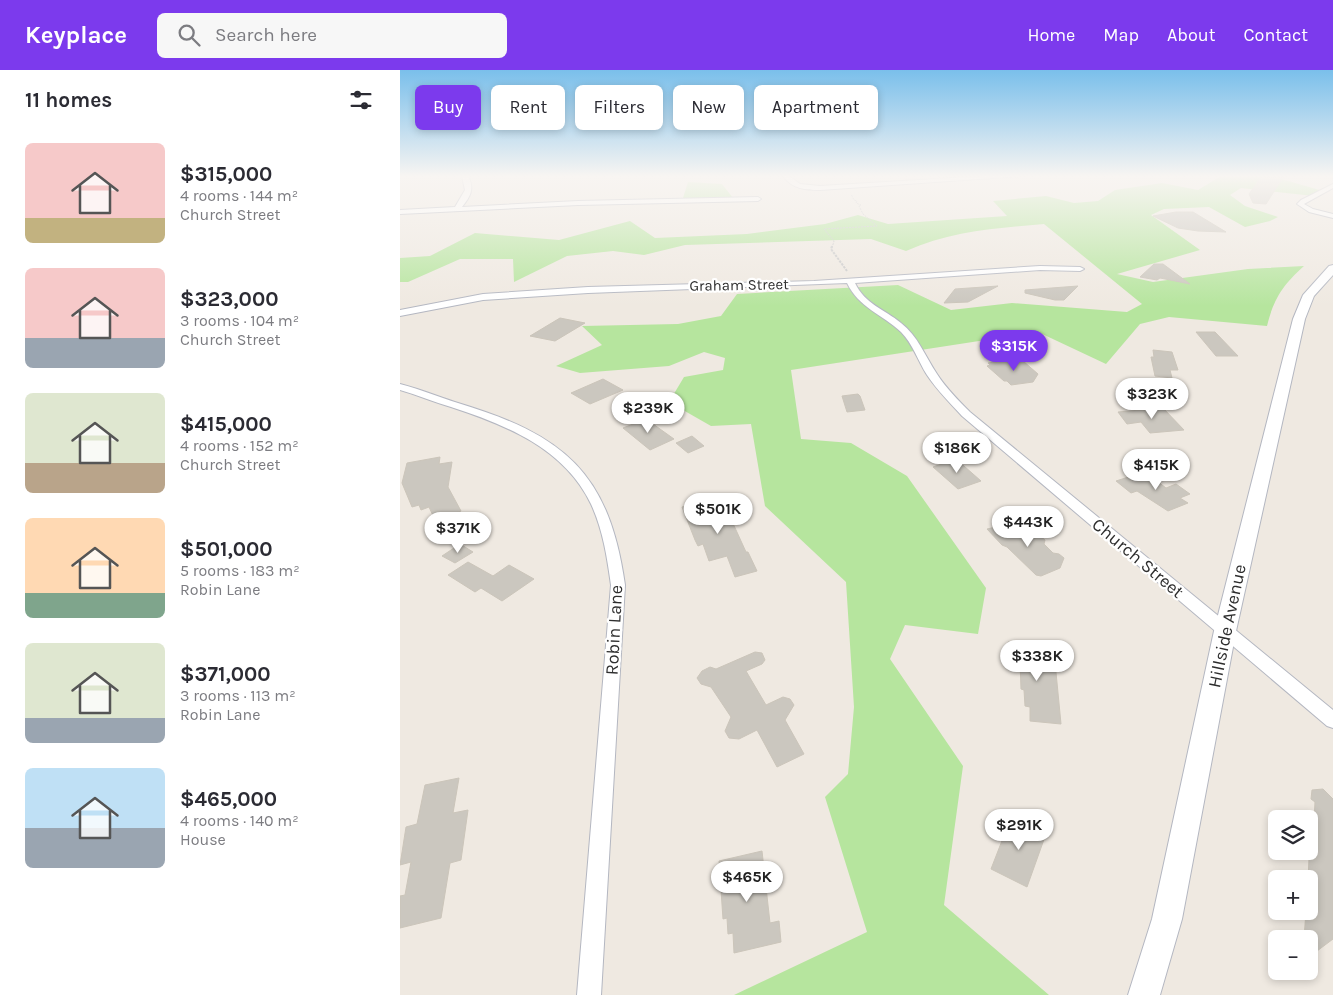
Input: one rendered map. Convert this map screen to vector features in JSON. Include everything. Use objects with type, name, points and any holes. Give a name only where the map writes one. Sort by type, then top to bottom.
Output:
[{"type":"main road","name":"Hillside Avenue","points":[[1144,995],[1167,919],[1225,631],[1303,306],[1313,290],[1333,268]]},
{"type":"street","name":"Graham Street","points":[[400,313],[467,300],[545,292],[645,286],[715,286],[851,280],[1034,268],[1080,269]]},
{"type":"street","name":"Church Street","points":[[851,280],[854,292],[862,302],[905,331],[913,341],[936,381],[966,414],[1333,721]]},
{"type":"street","name":"Robin Lane","points":[[400,386],[496,418],[538,440],[557,453],[574,469],[588,487],[600,507],[609,530],[615,556],[618,585],[590,995]]},
{"type":"path","points":[[851,280],[849,278],[852,276],[831,249],[834,242],[824,229],[877,226],[868,219]]},
{"type":"green space","points":[[843,219],[872,219],[888,224],[960,219],[1157,219],[1200,250],[1117,274],[1153,282],[1248,269],[1304,266],[1290,279],[1280,293],[1267,326],[1169,317],[1140,324],[1106,364],[1038,332],[791,370],[801,439],[851,443],[907,476],[986,588],[978,634],[905,625],[890,659],[963,766],[944,905],[1049,995],[734,995],[867,932],[825,797],[848,774],[854,707],[846,582],[765,506],[751,424],[711,426],[669,402],[684,377],[723,370],[725,358],[704,352],[669,366],[580,373],[556,366],[602,345],[582,326],[678,324],[721,316],[737,294],[898,285],[951,310],[1012,303],[1127,312],[1142,304],[1044,224],[991,229],[957,235],[923,244],[906,251],[871,239],[685,245],[644,255],[613,251],[567,256],[514,282],[513,259],[460,259],[408,282],[400,282],[400,258],[430,256],[475,233],[559,240],[630,221],[655,238],[747,234],[825,224]]},
{"type":"green space","points":[[1231,219],[1274,219],[1270,221],[1245,227]]},
{"type":"building","points":[[1160,219],[1205,219],[1226,232],[1198,231],[1178,228]]},
{"type":"building","points":[[1154,264],[1163,264],[1190,284],[1160,278],[1157,280],[1140,277]]},
{"type":"building","points":[[998,286],[968,302],[944,303],[955,289]]},
{"type":"building","points":[[1078,286],[1064,300],[1055,300],[1025,293],[1025,290]]},
{"type":"building","points":[[560,318],[585,323],[555,341],[530,336]]},
{"type":"building","points":[[1196,332],[1215,332],[1238,356],[1216,356]]},
{"type":"building","points":[[1153,350],[1172,352],[1178,370],[1170,370],[1172,378],[1155,376],[1151,357],[1154,357]]},
{"type":"building","points":[[1007,360],[1023,361],[1038,374],[1033,382],[1011,385],[987,366],[990,365],[988,363]]},
{"type":"building","points":[[603,379],[623,390],[590,404],[571,393]]},
{"type":"building","points":[[858,394],[865,410],[847,412],[842,396]]},
{"type":"building","points":[[1163,408],[1184,430],[1150,433],[1141,422],[1127,424],[1118,412]]},
{"type":"building","points":[[646,419],[674,439],[650,450],[623,428]]},
{"type":"building","points":[[692,436],[704,446],[688,453],[676,443]]},
{"type":"building","points":[[440,457],[439,464],[452,462],[448,487],[461,511],[435,520],[429,507],[421,510],[419,505],[412,507],[402,483],[407,463]]},
{"type":"building","points":[[956,459],[981,481],[958,489],[933,467]]},
{"type":"building","points":[[1141,473],[1153,482],[1157,481],[1166,488],[1176,484],[1190,494],[1180,498],[1188,503],[1168,511],[1137,491],[1131,493],[1116,481]]},
{"type":"building","points":[[721,497],[746,552],[748,552],[757,571],[735,577],[727,556],[709,561],[703,544],[698,546],[695,540],[682,507]]},
{"type":"building","points":[[1022,521],[1034,536],[1040,536],[1045,540],[1044,544],[1053,553],[1059,554],[1064,558],[1060,568],[1041,576],[1036,575],[987,529]]},
{"type":"building","points":[[460,544],[473,552],[455,563],[442,556]]},
{"type":"building","points":[[468,562],[493,576],[509,565],[534,579],[502,601],[481,588],[475,592],[448,575]]},
{"type":"building","points":[[1008,642],[1045,646],[1045,661],[1055,662],[1061,724],[1030,721],[1030,707],[1025,706],[1024,690],[1021,689],[1020,662],[1009,661]]},
{"type":"building","points":[[755,652],[762,653],[765,660],[762,664],[746,671],[766,705],[783,697],[790,699],[794,705],[785,720],[804,754],[777,767],[757,730],[739,739],[729,738],[725,731],[731,717],[711,687],[701,684],[697,678],[702,671],[710,667],[716,669]]},
{"type":"building","points":[[459,778],[453,813],[468,810],[461,860],[450,863],[441,918],[400,928],[400,896],[405,895],[411,862],[400,865],[406,827],[417,824],[425,785]]},
{"type":"building","points":[[1323,789],[1333,799],[1333,939],[1318,950],[1318,930],[1305,930],[1305,920],[1318,920],[1318,870],[1308,870],[1309,860],[1318,860],[1318,810],[1315,810],[1315,802],[1311,799],[1312,790]]},
{"type":"building","points":[[1012,815],[1047,831],[1027,887],[991,869]]},
{"type":"building","points":[[762,851],[770,923],[779,921],[781,942],[734,953],[733,933],[728,934],[727,918],[723,919],[719,861]]}]
